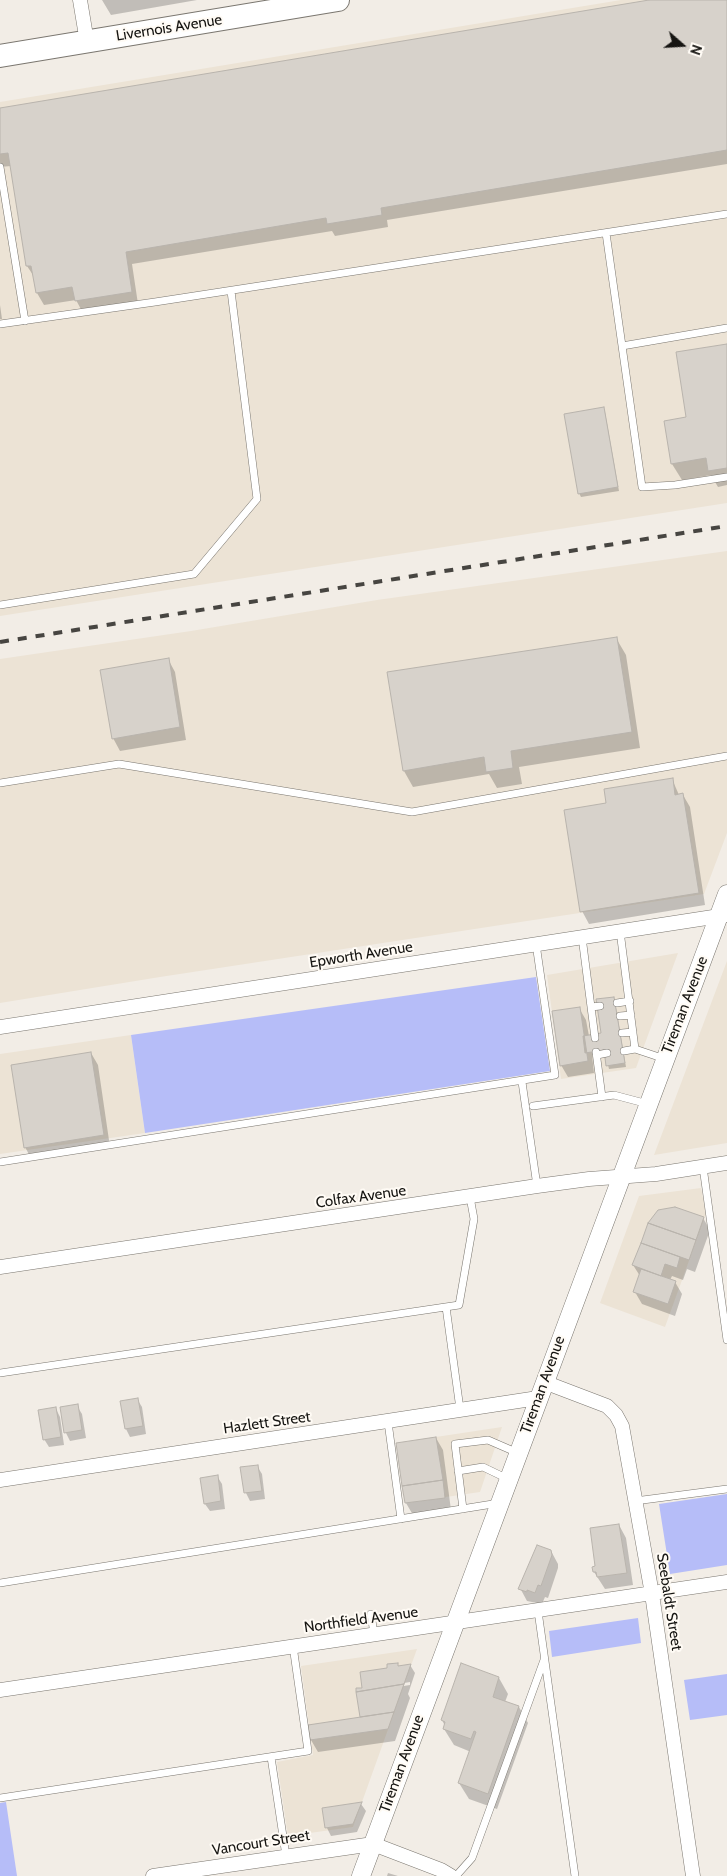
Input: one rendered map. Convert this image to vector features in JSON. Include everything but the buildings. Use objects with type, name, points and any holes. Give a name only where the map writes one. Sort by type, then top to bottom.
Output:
[{"type":"main road","name":"Livernois Avenue","points":[[0,56],[298,4],[338,0]]},
{"type":"street","points":[[80,0],[87,42]]},
{"type":"street","name":"Tireman Avenue","points":[[361,1876],[648,1104],[723,915],[727,894]]},
{"type":"street","name":"Epworth Avenue","points":[[0,1027],[723,915]]},
{"type":"street","name":"Colfax Avenue","points":[[0,1267],[538,1186],[656,1174],[727,1163]]},
{"type":"street","name":"Hazlett Street","points":[[0,1480],[388,1422],[460,1409],[541,1390]]},
{"type":"street","name":"Seebaldt Street","points":[[541,1390],[607,1406],[616,1415],[622,1426],[652,1594],[693,1876]]},
{"type":"street","name":"Northfield Avenue","points":[[0,1690],[727,1582]]},
{"type":"street","points":[[373,1844],[441,1870],[451,1876]]},
{"type":"street","name":"Vancourt Street","points":[[153,1876],[373,1844]]},
{"type":"lane","points":[[0,167],[25,321]]},
{"type":"lane","points":[[0,324],[231,291],[727,214]]},
{"type":"lane","points":[[606,233],[642,487],[675,485],[727,477]]},
{"type":"lane","points":[[0,605],[194,574],[257,499],[231,291]]},
{"type":"lane","points":[[622,346],[727,328]]},
{"type":"lane","points":[[0,782],[119,764],[412,812],[727,756]]},
{"type":"lane","points":[[620,931],[636,1049]]},
{"type":"lane","points":[[582,937],[595,1038],[604,1036]]},
{"type":"lane","points":[[0,1162],[522,1082],[555,1075],[536,944]]},
{"type":"lane","points":[[617,1003],[630,1001]]},
{"type":"lane","points":[[591,1007],[600,1006]]},
{"type":"lane","points":[[620,1016],[631,1015]]},
{"type":"lane","points":[[592,1020],[602,1019]]},
{"type":"lane","points":[[622,1033],[634,1032]]},
{"type":"lane","points":[[624,1050],[636,1049],[665,1059]]},
{"type":"lane","points":[[602,1096],[597,1054],[607,1053]]},
{"type":"lane","points":[[522,1082],[538,1186]]},
{"type":"lane","points":[[533,1106],[614,1095],[648,1104]]},
{"type":"lane","points":[[702,1167],[727,1340]]},
{"type":"lane","points":[[0,1373],[459,1305],[474,1219],[470,1197]]},
{"type":"lane","points":[[446,1307],[460,1409]]},
{"type":"lane","points":[[388,1422],[401,1518]]},
{"type":"lane","points":[[463,1509],[455,1444],[488,1440],[518,1453]]},
{"type":"lane","points":[[458,1471],[483,1467],[508,1479]]},
{"type":"lane","points":[[635,1501],[727,1489]]},
{"type":"lane","points":[[0,1583],[499,1503]]},
{"type":"lane","points":[[538,1611],[576,1876]]},
{"type":"lane","points":[[371,1614],[374,1634]]},
{"type":"lane","points":[[0,1798],[308,1751],[293,1646]]},
{"type":"lane","points":[[456,1876],[472,1858],[544,1659]]},
{"type":"lane","points":[[271,1757],[286,1856]]},
{"type":"shaded area","points":[[621,0],[727,0],[727,503],[0,616],[0,102]]},
{"type":"shaded area","points":[[727,551],[727,833],[704,894],[0,1003],[0,659],[191,631],[377,600]]},
{"type":"shaded area","points":[[678,953],[636,1068],[561,1079],[547,975]]},
{"type":"shaded area","points":[[727,961],[727,1143],[654,1155]]},
{"type":"shaded area","points":[[536,977],[550,1071],[145,1133],[131,1035]]},
{"type":"shaded area","points":[[131,1035],[145,1133],[0,1154],[0,1054]]},
{"type":"shaded area","points":[[701,1188],[706,1214],[665,1327],[600,1303],[639,1196]]},
{"type":"shaded area","points":[[502,1427],[480,1492],[405,1503],[396,1443]]},
{"type":"shaded area","points":[[727,1494],[727,1565],[670,1574],[659,1504]]},
{"type":"shaded area","points":[[638,1618],[641,1643],[552,1657],[549,1631]]},
{"type":"shaded area","points":[[417,1649],[353,1827],[288,1836],[277,1762],[313,1755],[301,1666]]},
{"type":"shaded area","points":[[727,1674],[727,1715],[690,1720],[684,1680]]},
{"type":"shaded area","points":[[6,1802],[17,1876],[0,1876],[0,1803]]},
{"type":"railway","points":[[0,642],[727,526]]}]
